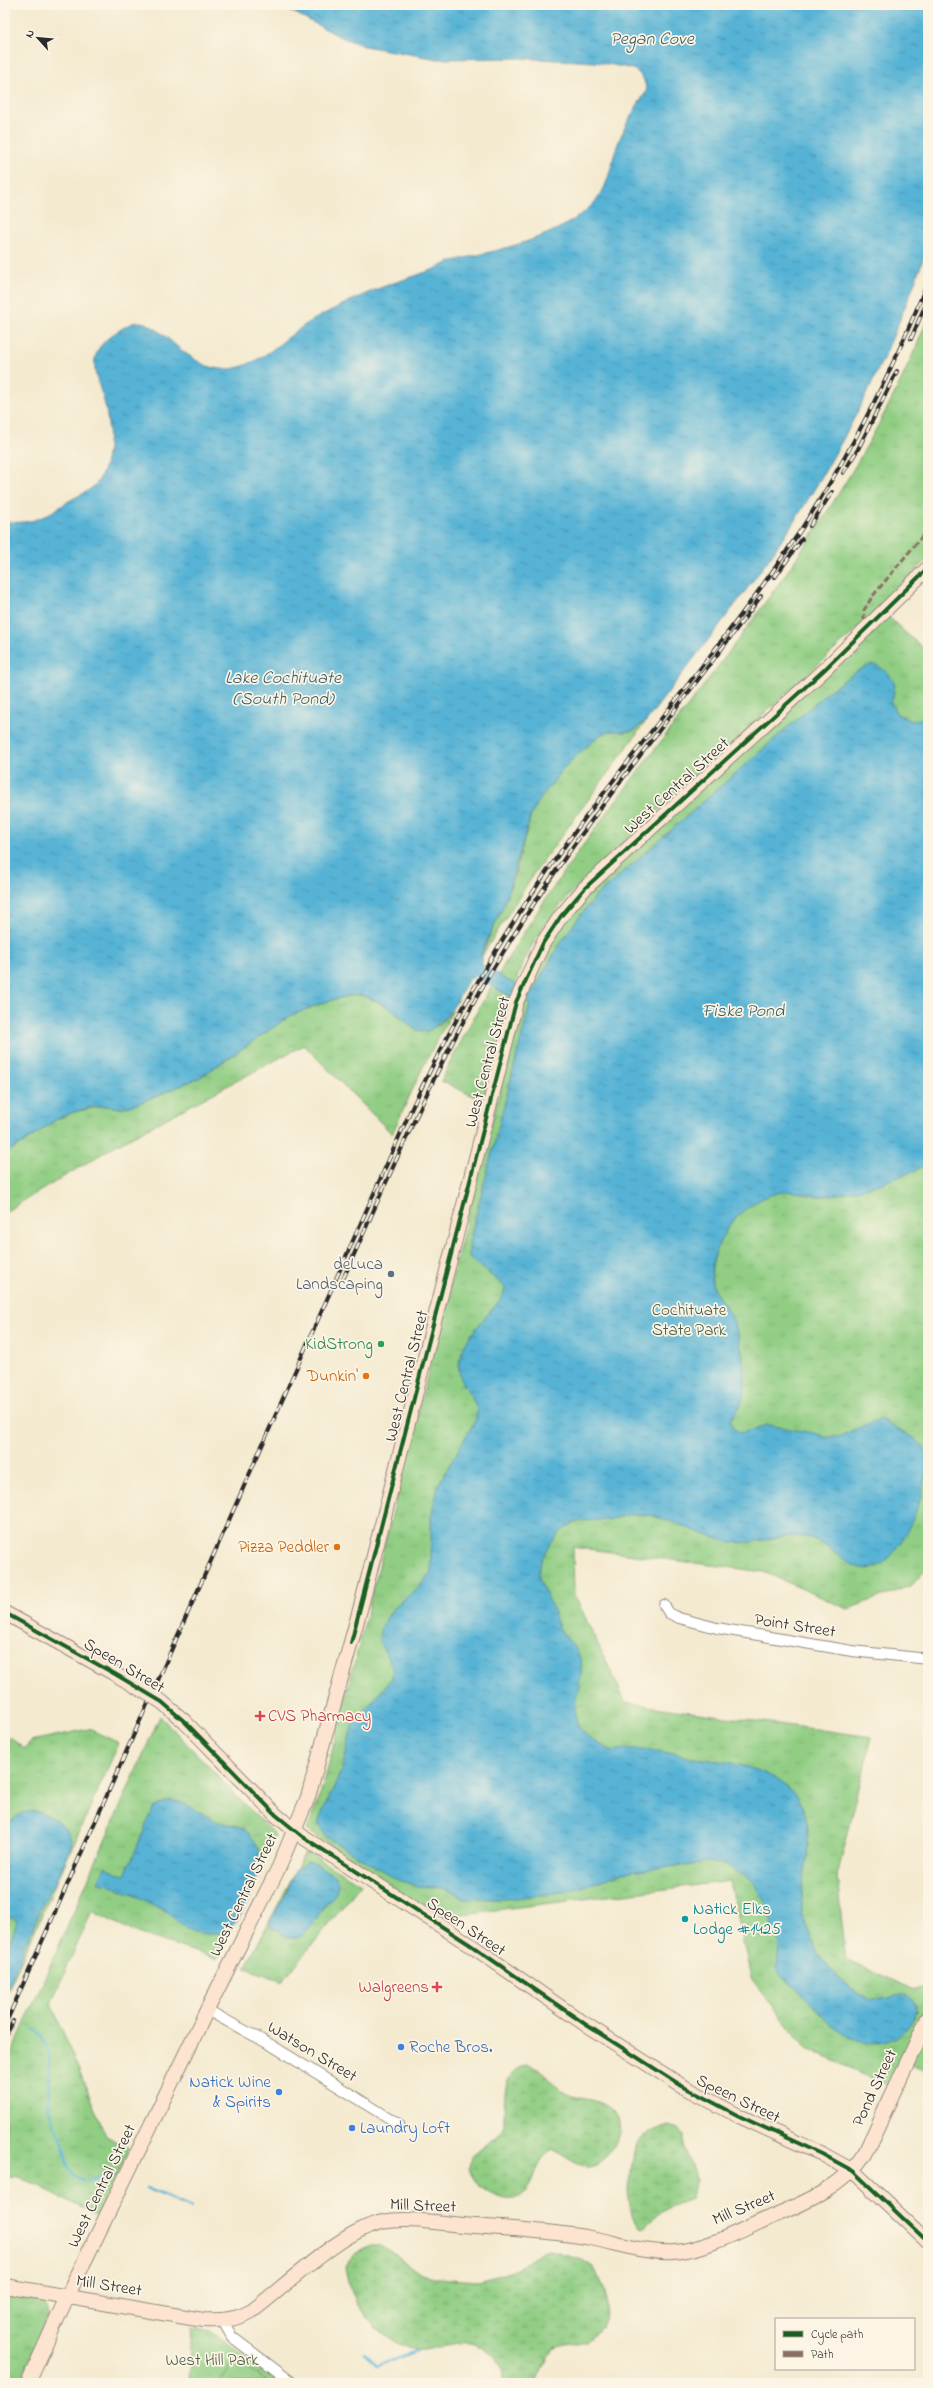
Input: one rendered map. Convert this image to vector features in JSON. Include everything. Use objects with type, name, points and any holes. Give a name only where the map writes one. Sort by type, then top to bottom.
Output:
[{"type":"street","name":"West Central Street","points":[[28,2383],[67,2297],[207,2010],[279,1867],[295,1831],[320,1759],[361,1606],[516,1002],[534,958],[552,929],[585,888],[824,670],[928,568]]},
{"type":"street","name":"Point Street","points":[[664,1605],[669,1613],[679,1618],[725,1630],[852,1651],[928,1659]]},
{"type":"street","name":"Speen Street","points":[[5,1612],[116,1674],[162,1702],[185,1722],[276,1814],[295,1831],[469,1944],[585,2024],[682,2086],[739,2116],[822,2154],[853,2171],[928,2242]]},
{"type":"street","name":"Watson Street","points":[[207,2010],[271,2045],[399,2124]]},
{"type":"street","name":"Pond Street","points":[[853,2171],[866,2153],[928,2018]]},
{"type":"street","name":"Mill Street","points":[[5,2286],[203,2320],[222,2321],[236,2318],[252,2311],[346,2239],[364,2229],[383,2222],[418,2222],[556,2233],[644,2250],[678,2252],[709,2243],[781,2213],[837,2184],[853,2171]]},
{"type":"street","points":[[222,2321],[232,2337],[293,2383]]},
{"type":"green space","points":[[928,318],[928,558],[866,621],[595,868],[546,923],[524,962],[509,1001],[484,1101],[441,1081],[494,982],[554,886],[780,582],[822,519],[862,455],[897,388]]},
{"type":"green space","name":"Fiske Pond","points":[[884,613],[928,653],[928,1567],[912,1585],[848,1609],[764,1572],[573,1547],[574,1594],[626,1703],[872,1737],[837,1876],[846,1960],[915,1990],[928,1986],[928,2072],[902,2060],[890,2086],[807,2049],[751,1978],[730,1881],[438,1917],[307,1830],[324,1783],[508,1058],[521,990],[552,929]]},
{"type":"green space","points":[[647,720],[534,873],[480,959],[514,877],[531,815],[541,797],[570,761],[600,735],[612,731],[625,732],[635,730]]},
{"type":"green space","points":[[360,995],[376,1001],[390,1009],[416,1030],[439,1025],[453,1010],[422,1069],[392,1134],[304,1045],[118,1144],[5,1212],[5,1153],[22,1144],[57,1119],[74,1112],[107,1105],[120,1108],[159,1096],[180,1084],[199,1078],[290,1016],[324,1002],[348,996]]},
{"type":"green space","points":[[160,1716],[275,1835],[217,1959],[132,1931],[92,1911],[51,2003],[106,2136],[130,2148],[97,2215],[19,2176],[5,2178],[5,2068]]},
{"type":"green space","points":[[89,1729],[119,1743],[5,1997],[5,1744],[10,1737],[24,1749],[31,1741]]},
{"type":"green space","points":[[306,1851],[361,1884],[283,1981],[245,1968]]},
{"type":"green space","points":[[527,2065],[541,2071],[562,2091],[572,2096],[597,2102],[609,2107],[618,2119],[620,2127],[618,2136],[609,2153],[603,2160],[596,2164],[583,2166],[552,2150],[545,2156],[539,2165],[526,2192],[519,2197],[510,2200],[498,2197],[483,2189],[473,2178],[468,2168],[475,2153],[497,2136],[501,2131],[504,2123],[504,2099],[506,2085],[513,2073]]},
{"type":"green space","points":[[668,2126],[679,2129],[684,2136],[684,2147],[695,2171],[697,2181],[690,2199],[661,2211],[646,2226],[640,2228],[633,2216],[628,2193],[636,2143],[650,2132]]},
{"type":"green space","points":[[371,2245],[381,2245],[421,2274],[439,2278],[477,2281],[513,2271],[541,2253],[550,2251],[582,2260],[593,2267],[607,2296],[607,2312],[601,2328],[587,2341],[557,2347],[549,2354],[536,2383],[503,2383],[503,2375],[498,2362],[486,2350],[472,2343],[458,2343],[425,2350],[416,2350],[402,2346],[378,2330],[359,2307],[348,2281],[345,2267],[356,2253]]},
{"type":"green space","points":[[5,2294],[42,2302],[46,2306],[47,2317],[20,2383],[5,2383]]},
{"type":"green space","name":"West Hill Park","points":[[192,2327],[212,2331],[279,2383],[189,2383]]},
{"type":"green space","points":[[237,2362],[241,2363],[268,2383],[220,2383],[231,2365]]},
{"type":"water","name":"Lake Cochituate (South Pond)","points":[[271,5],[928,5],[928,243],[921,266],[894,334],[868,391],[838,448],[789,530],[741,598],[647,720],[635,730],[625,732],[612,731],[600,735],[570,761],[541,797],[531,815],[504,905],[482,951],[482,965],[507,980],[534,991],[562,942],[595,897],[830,690],[863,668],[873,665],[877,666],[890,676],[894,683],[891,703],[897,714],[912,721],[928,717],[928,1165],[889,1181],[859,1190],[819,1196],[795,1192],[782,1192],[767,1196],[752,1204],[739,1214],[729,1226],[721,1239],[715,1254],[712,1270],[713,1286],[732,1317],[744,1362],[745,1387],[740,1406],[730,1421],[733,1428],[741,1433],[767,1425],[814,1433],[827,1437],[838,1437],[881,1418],[894,1428],[916,1439],[924,1447],[927,1469],[924,1487],[915,1514],[908,1529],[892,1555],[883,1564],[873,1568],[864,1569],[856,1566],[824,1545],[806,1537],[787,1536],[749,1542],[730,1542],[707,1536],[663,1519],[640,1514],[631,1514],[608,1520],[575,1523],[562,1531],[556,1537],[539,1566],[539,1578],[552,1607],[559,1628],[575,1648],[581,1662],[581,1675],[575,1714],[579,1727],[591,1739],[613,1751],[625,1749],[648,1749],[736,1764],[754,1769],[770,1776],[784,1785],[796,1797],[804,1812],[808,1830],[808,1850],[802,1908],[808,1930],[815,1946],[827,1966],[855,1990],[873,1999],[905,1995],[910,1997],[914,2002],[917,2011],[910,2024],[901,2034],[890,2040],[879,2043],[867,2042],[854,2039],[842,2033],[830,2024],[780,1974],[777,1969],[779,1944],[765,1902],[756,1885],[747,1877],[723,1864],[707,1862],[623,1873],[569,1891],[505,1899],[466,1899],[444,1888],[417,1886],[398,1880],[326,1837],[319,1825],[319,1820],[342,1769],[352,1726],[392,1678],[393,1668],[379,1641],[380,1630],[393,1608],[417,1589],[431,1572],[431,1517],[438,1485],[476,1419],[477,1414],[475,1404],[463,1383],[459,1371],[460,1360],[463,1348],[478,1326],[503,1296],[505,1287],[469,1257],[469,1242],[530,1004],[502,992],[475,976],[468,980],[452,1009],[447,1015],[435,1027],[427,1032],[416,1030],[392,1010],[376,1000],[360,995],[348,996],[324,1002],[290,1016],[199,1078],[137,1104],[120,1108],[107,1106],[92,1107],[74,1112],[57,1119],[22,1144],[5,1153],[5,522],[25,522],[46,515],[90,489],[99,480],[105,466],[108,448],[108,423],[105,405],[98,383],[95,363],[96,354],[102,344],[112,335],[130,324],[136,322],[145,323],[201,363],[214,368],[229,369],[240,367],[251,363],[271,351],[316,318],[375,290],[435,269],[453,261],[509,247],[547,234],[580,215],[598,198],[608,179],[621,136],[633,112],[647,91],[644,80],[637,71],[630,68],[596,62],[521,58],[438,59],[364,46],[341,37],[295,13]]},
{"type":"water","points":[[171,1800],[189,1806],[217,1821],[241,1827],[249,1833],[256,1843],[259,1851],[257,1875],[242,1913],[230,1929],[209,1934],[195,1932],[185,1927],[167,1913],[142,1899],[125,1891],[98,1882],[105,1866],[115,1873],[125,1875],[153,1809],[160,1804]]},
{"type":"water","points":[[34,1811],[53,1818],[63,1826],[70,1836],[72,1843],[57,1881],[49,1891],[24,1947],[5,1995],[5,1959],[17,1921],[12,1917],[9,1918],[5,1926],[5,1826],[22,1813]]},
{"type":"water","points":[[307,1862],[314,1863],[333,1875],[338,1883],[338,1886],[334,1895],[324,1906],[310,1927],[300,1936],[290,1938],[271,1927],[270,1920],[285,1896],[295,1871]]},
{"type":"waterway","points":[[34,2029],[42,2037],[49,2055],[49,2109],[64,2146],[68,2167],[75,2176],[85,2180],[109,2175],[113,2176]]},
{"type":"waterway","points":[[146,2188],[190,2207]]},
{"type":"waterway","points":[[364,2353],[377,2365],[417,2351]]},
{"type":"railway","points":[[5,2025],[410,1112],[439,1052],[471,993],[505,936],[570,838],[755,597],[806,523],[864,422],[898,353],[928,281]]},
{"type":"railway","points":[[911,339],[924,308]]},
{"type":"railway","points":[[843,473],[858,449],[897,371]]},
{"type":"railway","points":[[810,526],[832,492]]},
{"type":"railway","points":[[775,577],[802,539]]},
{"type":"railway","points":[[343,1279],[419,1110],[461,1026],[507,946],[566,856],[630,768],[761,596]]},
{"type":"railway","points":[[5,2038],[13,2021]]},
{"type":"marked path","points":[[864,620],[864,610],[872,597],[928,529]]},
{"type":"cycle path","points":[[351,1643],[516,1002],[543,943],[561,916],[585,888],[824,670],[928,568]]},
{"type":"cycle path","points":[[5,1613],[162,1702],[185,1722],[276,1815],[303,1837],[469,1944],[585,2024],[682,2086],[739,2116],[822,2154],[853,2171],[928,2242]]},
{"type":"place","name":"deLuca Landscaping","points":[[391,1274]]},
{"type":"place","name":"KidStrong","points":[[381,1344]]},
{"type":"place","name":"Dunkin'","points":[[366,1376]]},
{"type":"place","name":"Pizza Peddler","points":[[337,1547]]},
{"type":"place","name":"CVS Pharmacy","points":[[260,1716]]},
{"type":"place","name":"Natick Elks Lodge #1425","points":[[685,1919]]},
{"type":"place","name":"Walgreens","points":[[437,1987]]},
{"type":"place","name":"Roche Bros.","points":[[401,2047]]},
{"type":"place","name":"Natick Wine & Spirits","points":[[279,2092]]},
{"type":"place","name":"Laundry Loft","points":[[352,2128]]},
{"type":"water label","name":"Pegan Cove","points":[[652,40]]},
{"type":"park label","name":"Cochituate State Park","points":[[689,1320]]}]
